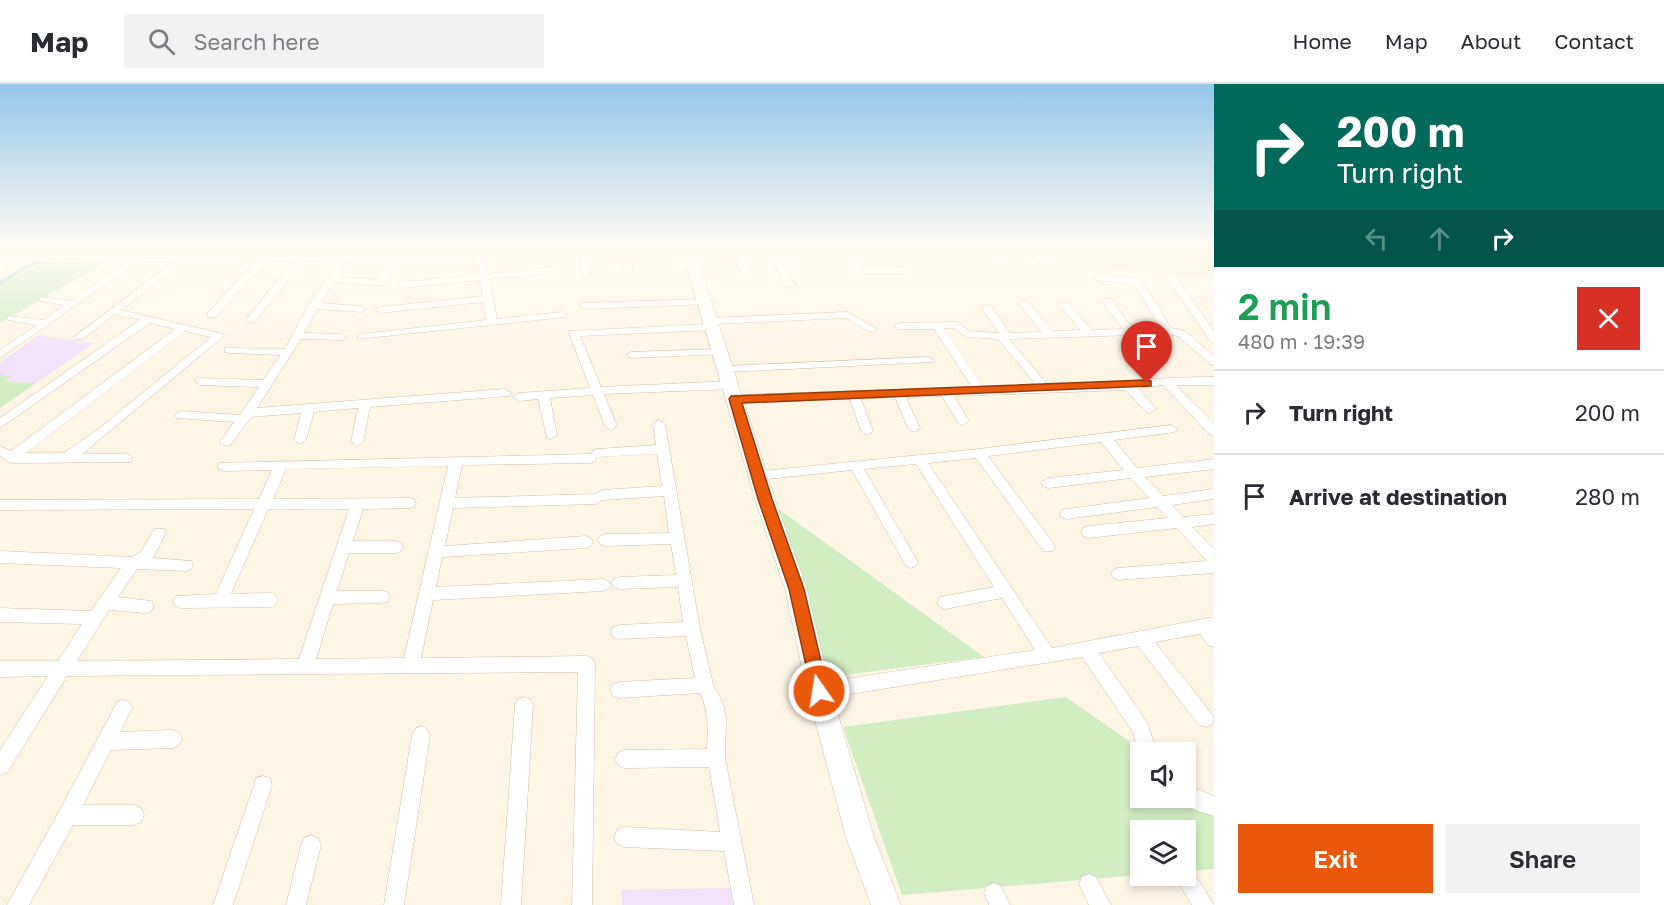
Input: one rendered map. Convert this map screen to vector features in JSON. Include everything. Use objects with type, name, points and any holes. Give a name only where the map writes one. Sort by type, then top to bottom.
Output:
[{"type":"street","points":[[0,355],[5,347],[103,285]]},
{"type":"street","points":[[80,337],[147,285]]},
{"type":"street","points":[[212,315],[234,285]]},
{"type":"street","points":[[251,320],[274,285]]},
{"type":"street","points":[[226,442],[288,352],[298,336],[300,326],[327,285]]},
{"type":"street","points":[[486,285],[492,323]]},
{"type":"street","points":[[700,285],[796,589],[819,691],[860,837],[886,905]]},
{"type":"street","points":[[1140,285],[1167,331]]},
{"type":"street","points":[[1178,285],[1214,339]]},
{"type":"street","points":[[380,310],[488,299]]},
{"type":"street","points":[[44,300],[74,304]]},
{"type":"street","points":[[1107,300],[1130,332]]},
{"type":"street","points":[[1024,304],[1051,334]]},
{"type":"street","points":[[1063,304],[1089,333]]},
{"type":"street","points":[[313,306],[361,309]]},
{"type":"street","points":[[584,306],[710,317],[848,315],[872,329]]},
{"type":"street","points":[[987,308],[1004,336],[1044,388]]},
{"type":"street","points":[[67,458],[219,336],[114,311]]},
{"type":"street","points":[[362,337],[562,315]]},
{"type":"street","points":[[611,426],[574,333],[710,317]]},
{"type":"street","points":[[12,318],[46,323]]},
{"type":"street","points":[[0,424],[149,319]]},
{"type":"street","points":[[933,325],[940,329],[980,391]]},
{"type":"street","points":[[899,326],[957,325],[966,334],[1004,336],[1167,331],[1181,333],[1214,362]]},
{"type":"street","points":[[5,454],[183,328]]},
{"type":"street","points":[[1034,335],[1044,346]]},
{"type":"street","points":[[298,336],[342,338]]},
{"type":"street","points":[[230,350],[288,352]]},
{"type":"street","points":[[631,355],[729,376],[854,395],[1129,386],[1166,381],[1214,381]]},
{"type":"street","points":[[519,397],[729,376],[928,360]]},
{"type":"street","points":[[201,381],[267,384]]},
{"type":"street","points":[[1166,381],[1211,425]]},
{"type":"street","points":[[1129,386],[1150,409]]},
{"type":"street","points":[[946,392],[963,421]]},
{"type":"street","points":[[181,415],[246,416],[309,407],[505,393]]},
{"type":"street","points":[[899,394],[914,428]]},
{"type":"street","points":[[543,395],[551,435]]},
{"type":"street","points":[[854,395],[867,431]]},
{"type":"street","points":[[357,442],[365,404]]},
{"type":"street","points":[[300,440],[309,407]]},
{"type":"street","points":[[659,424],[692,629],[705,685],[714,703],[717,719],[716,758],[744,905]]},
{"type":"street","points":[[758,475],[980,453],[1171,429]]},
{"type":"street","points":[[1103,436],[1214,560]]},
{"type":"street","points":[[224,466],[456,461],[594,455],[663,449]]},
{"type":"street","points":[[980,453],[1048,548]]},
{"type":"street","points":[[5,454],[126,459]]},
{"type":"street","points":[[920,459],[1048,656]]},
{"type":"street","points":[[411,665],[456,461]]},
{"type":"street","points":[[1048,483],[1214,464]]},
{"type":"street","points":[[221,600],[281,465]]},
{"type":"street","points":[[855,465],[912,562]]},
{"type":"street","points":[[447,503],[599,497],[670,491]]},
{"type":"street","points":[[1067,514],[1214,495]]},
{"type":"street","points":[[0,505],[263,505],[409,502]]},
{"type":"street","points":[[305,666],[358,504]]},
{"type":"street","points":[[1088,532],[1214,519]]},
{"type":"street","points":[[0,766],[65,669],[105,603],[134,562],[146,556],[159,533]]},
{"type":"street","points":[[604,540],[677,538]]},
{"type":"street","points":[[436,552],[586,542]]},
{"type":"street","points":[[344,547],[396,547]]},
{"type":"street","points":[[0,557],[186,565]]},
{"type":"street","points":[[1118,574],[1214,567]]},
{"type":"street","points":[[619,583],[684,581]]},
{"type":"street","points":[[426,594],[603,585]]},
{"type":"street","points":[[945,602],[1006,591]]},
{"type":"street","points":[[328,598],[382,597]]},
{"type":"street","points":[[182,601],[270,600]]},
{"type":"street","points":[[105,603],[146,606]]},
{"type":"street","points":[[0,615],[96,618]]},
{"type":"street","points":[[819,691],[1048,656],[1208,625],[1214,640]]},
{"type":"street","points":[[619,632],[692,629]]},
{"type":"street","points":[[1141,637],[1205,719]]},
{"type":"street","points":[[1086,649],[1141,728],[1145,742]]},
{"type":"street","points":[[0,669],[587,664],[582,905]]},
{"type":"street","points":[[619,690],[705,685]]},
{"type":"street","points":[[511,905],[524,705]]},
{"type":"street","points":[[17,905],[108,741],[123,708]]},
{"type":"street","points":[[394,905],[421,735]]},
{"type":"street","points":[[108,741],[173,739]]},
{"type":"street","points":[[624,759],[716,758]]},
{"type":"street","points":[[223,905],[264,785]]},
{"type":"street","points":[[1196,800],[1214,806]]},
{"type":"street","points":[[68,815],[134,815]]},
{"type":"street","points":[[624,837],[733,842]]},
{"type":"street","points":[[296,905],[311,845]]},
{"type":"street","points":[[1089,884],[1101,905]]},
{"type":"street","points":[[1191,886],[1204,905]]},
{"type":"shaded area","points":[[38,335],[94,343],[36,383],[3,382],[10,376],[0,375],[0,363]]},
{"type":"shaded area","points":[[730,888],[733,905],[622,905],[622,890]]},
{"type":"green space","points":[[0,285],[66,285],[0,323]]},
{"type":"green space","points":[[0,375],[11,376],[5,382],[36,383],[0,408]]},
{"type":"green space","points":[[777,508],[984,657],[829,677]]},
{"type":"green space","points":[[1066,697],[1130,742],[1130,808],[1196,808],[1196,789],[1214,801],[1214,869],[1196,870],[1196,820],[1130,820],[1130,876],[902,895],[843,727]]},
{"type":"route","points":[[819,691],[796,589],[765,499],[735,399],[1129,386],[1147,383]]}]
